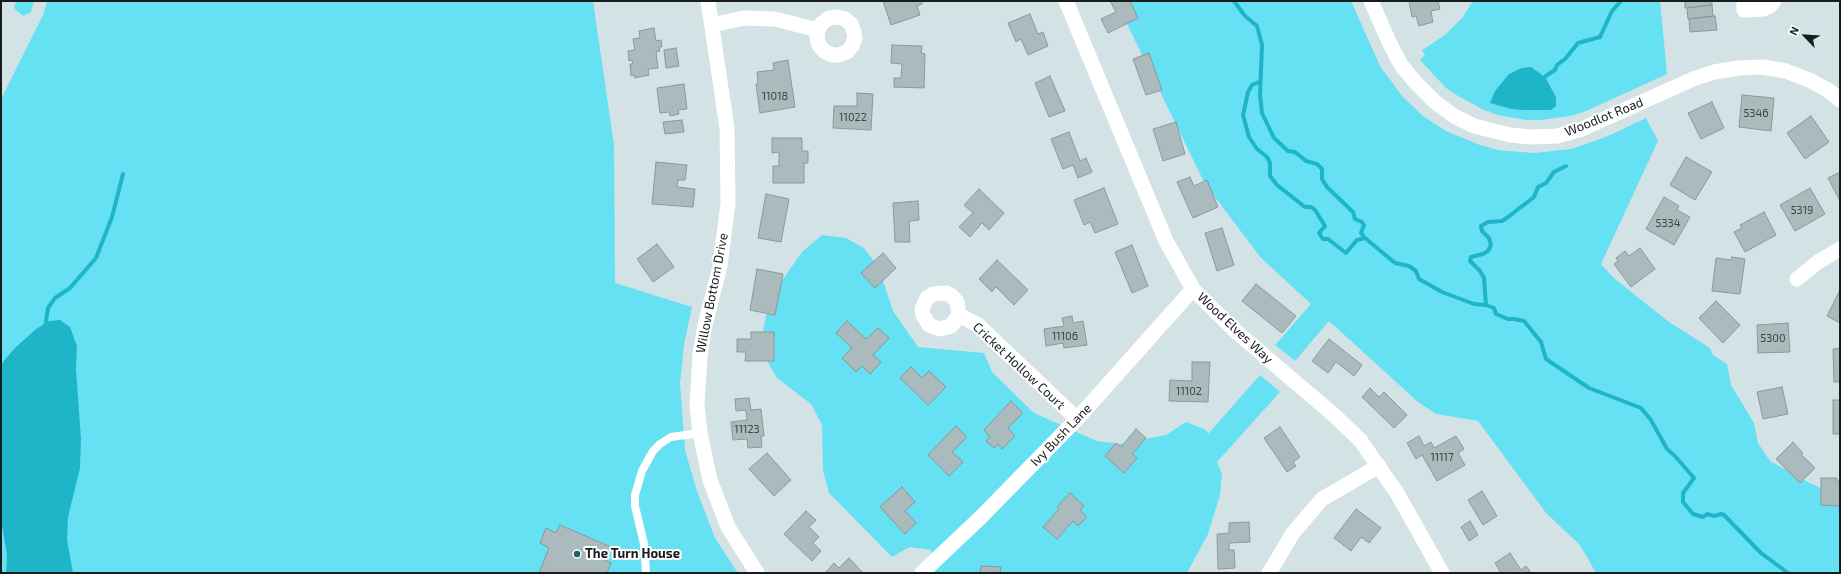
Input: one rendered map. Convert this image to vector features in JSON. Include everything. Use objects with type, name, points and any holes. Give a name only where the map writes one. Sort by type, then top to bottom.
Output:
[{"type":"street","name":"Willow Bottom Drive","points":[[708,1],[727,128],[728,203],[720,266],[705,325],[700,355],[697,405],[700,433],[710,480],[719,506],[728,527],[757,573]]},
{"type":"street","name":"Wood Elves Way","points":[[1066,1],[1166,241],[1193,289],[1233,329],[1335,416],[1360,440],[1397,493],[1442,573]]},
{"type":"street","name":"Woodlot Road","points":[[1371,1],[1401,65],[1435,102],[1454,116],[1474,126],[1510,136],[1557,136],[1582,129],[1693,79],[1714,72],[1739,68],[1763,67],[1786,71],[1815,83],[1828,90],[1840,100]]},
{"type":"street","points":[[1744,1],[1744,10],[1763,9],[1770,6],[1774,1]]},
{"type":"street","points":[[712,25],[744,18],[758,18],[775,19],[818,30]]},
{"type":"street","points":[[1797,279],[1818,262],[1840,249]]},
{"type":"street","name":"Ivy Bush Lane","points":[[922,573],[981,517],[1077,419],[1193,289]]},
{"type":"street","name":"Cricket Hollow Court","points":[[959,315],[978,325],[1077,419]]},
{"type":"street","points":[[1269,573],[1293,533],[1322,499],[1379,466]]},
{"type":"lane","points":[[646,573],[644,544],[635,506],[635,495],[642,471],[653,451],[660,444],[671,437],[700,433]]},
{"type":"shaded area","points":[[16,1],[34,1],[31,12],[23,16],[14,8]]},
{"type":"shaded area","points":[[47,1],[593,1],[614,145],[615,283],[692,307],[684,345],[680,383],[685,450],[697,491],[715,538],[738,573],[1,573],[1,99],[43,15]]},
{"type":"shaded area","points":[[1126,1],[1351,1],[1380,66],[1402,96],[1423,116],[1446,131],[1480,145],[1498,150],[1534,153],[1571,149],[1606,137],[1646,118],[1658,141],[1601,264],[1615,279],[1669,322],[1710,348],[1713,355],[1727,364],[1731,385],[1754,423],[1758,443],[1770,461],[1829,492],[1840,494],[1840,573],[1596,573],[1580,545],[1546,513],[1478,421],[1436,414],[1418,402],[1329,321],[1295,361],[1275,345],[1311,304],[1261,258],[1205,184],[1127,24]]},
{"type":"shaded area","points":[[1473,1],[1660,1],[1667,74],[1584,112],[1570,116],[1541,120],[1526,120],[1498,115],[1484,110],[1446,88],[1420,60],[1425,55],[1422,50],[1445,35],[1462,18]]},
{"type":"shaded area","points":[[1531,67],[1545,77],[1556,97],[1556,106],[1551,110],[1523,110],[1511,109],[1490,103],[1495,91],[1509,74],[1522,68]]},
{"type":"shaded area","points":[[822,235],[846,238],[864,248],[879,268],[893,311],[918,347],[984,353],[992,372],[1034,413],[1097,441],[1120,444],[1166,435],[1186,422],[1206,430],[1208,434],[1260,375],[1280,392],[1217,462],[1222,474],[1220,495],[1208,534],[1187,573],[932,573],[934,571],[931,550],[910,547],[892,557],[829,493],[823,471],[822,425],[811,404],[777,378],[764,356],[763,332],[767,309],[776,289],[802,252]]},
{"type":"shaded area","points":[[60,320],[70,327],[77,346],[76,368],[81,439],[80,468],[68,517],[67,540],[73,573],[6,573],[7,555],[1,519],[1,366],[15,348],[36,329],[49,321]]},
{"type":"building","points":[[883,1],[922,1],[922,4],[917,6],[920,15],[891,25]]},
{"type":"building","points":[[1110,1],[1130,1],[1138,18],[1108,33],[1101,19],[1116,12]]},
{"type":"building","points":[[1409,1],[1438,1],[1440,9],[1431,11],[1433,22],[1419,26],[1416,16],[1412,17]]},
{"type":"building","points":[[1685,1],[1712,1],[1712,5],[1685,8]]},
{"type":"building","points":[[1712,5],[1713,16],[1688,19],[1687,8]]},
{"type":"building","points":[[1030,14],[1038,34],[1043,32],[1048,46],[1028,55],[1021,39],[1016,42],[1008,23]]},
{"type":"building","points":[[1715,16],[1717,30],[1690,32],[1689,19]]},
{"type":"building","points":[[654,28],[656,41],[661,40],[662,47],[659,47],[660,51],[656,52],[658,68],[648,69],[649,75],[635,78],[634,75],[631,76],[630,64],[633,64],[632,60],[629,61],[628,51],[635,50],[633,39],[640,38],[639,31]]},
{"type":"building","points":[[892,45],[922,46],[921,53],[925,54],[924,88],[894,87],[894,78],[901,78],[902,64],[891,63]]},
{"type":"building","points":[[676,48],[679,66],[666,68],[664,50]]},
{"type":"building","points":[[1149,53],[1162,90],[1146,95],[1133,59]]},
{"type":"building","points":[[788,60],[795,107],[760,113],[756,84],[758,84],[757,72],[774,70],[773,63]]},
{"type":"building","points":[[1050,76],[1065,111],[1049,117],[1035,83]]},
{"type":"building","points":[[684,84],[687,109],[678,110],[679,114],[670,116],[669,112],[660,113],[657,88]]},
{"type":"building","points":[[857,93],[873,94],[871,130],[833,128],[834,106],[857,106]]},
{"type":"building","points":[[1742,95],[1774,98],[1771,131],[1739,127]]},
{"type":"building","points":[[1712,102],[1724,128],[1701,139],[1688,113]]},
{"type":"building","points":[[1811,116],[1829,142],[1805,159],[1787,133]]},
{"type":"building","points":[[682,120],[684,132],[665,134],[663,122]]},
{"type":"building","points":[[1176,122],[1185,154],[1163,161],[1153,129]]},
{"type":"building","points":[[1069,132],[1080,161],[1086,158],[1092,172],[1078,178],[1073,165],[1063,169],[1051,139]]},
{"type":"building","points":[[772,138],[802,138],[802,151],[808,151],[808,163],[804,163],[804,183],[773,183],[773,166],[779,166],[779,152],[772,153]]},
{"type":"building","points":[[1686,157],[1712,172],[1695,200],[1670,185]]},
{"type":"building","points":[[656,162],[687,165],[685,180],[678,180],[677,187],[695,189],[693,207],[652,204]]},
{"type":"building","points":[[1840,172],[1840,201],[1828,178]]},
{"type":"building","points":[[1190,177],[1194,186],[1207,180],[1218,207],[1193,218],[1177,182]]},
{"type":"building","points":[[1104,188],[1118,224],[1095,233],[1090,222],[1084,225],[1074,200]]},
{"type":"building","points":[[1810,188],[1825,214],[1795,231],[1780,205]]},
{"type":"building","points":[[979,189],[1004,213],[989,230],[982,223],[970,237],[959,227],[973,213],[964,205]]},
{"type":"building","points":[[766,194],[789,199],[781,242],[758,238]]},
{"type":"building","points":[[1664,197],[1679,206],[1677,210],[1690,217],[1674,245],[1646,229]]},
{"type":"building","points":[[918,201],[919,220],[909,221],[910,242],[895,242],[893,203]]},
{"type":"building","points":[[1764,212],[1776,235],[1745,252],[1734,232],[1742,228],[1740,225]]},
{"type":"building","points":[[1222,228],[1234,265],[1217,271],[1205,233]]},
{"type":"building","points":[[657,244],[674,267],[653,282],[637,259]]},
{"type":"building","points":[[1132,245],[1148,286],[1132,293],[1115,252]]},
{"type":"building","points":[[1640,248],[1655,269],[1631,287],[1614,264],[1618,261],[1616,258],[1625,251],[1629,256]]},
{"type":"building","points":[[883,253],[896,268],[875,288],[861,273]]},
{"type":"building","points":[[1732,257],[1745,259],[1740,294],[1712,291],[1716,258],[1731,260]]},
{"type":"building","points":[[997,260],[1028,290],[1014,305],[996,287],[992,292],[979,279]]},
{"type":"building","points":[[757,269],[783,274],[775,315],[750,310]]},
{"type":"building","points":[[1256,284],[1296,316],[1282,333],[1242,301]]},
{"type":"building","points":[[1840,290],[1840,323],[1827,316]]},
{"type":"building","points":[[1716,301],[1740,325],[1723,343],[1699,318]]},
{"type":"building","points":[[1072,316],[1073,323],[1083,321],[1087,345],[1064,348],[1063,343],[1046,346],[1044,329],[1064,326],[1062,318]]},
{"type":"building","points":[[847,321],[866,339],[878,328],[889,338],[873,355],[881,362],[870,374],[862,366],[856,372],[842,358],[852,348],[836,333]]},
{"type":"building","points":[[1788,323],[1790,352],[1758,353],[1757,325]]},
{"type":"building","points":[[751,332],[774,332],[774,361],[745,361],[746,352],[737,352],[737,339],[751,339]]},
{"type":"building","points":[[1329,339],[1362,365],[1354,376],[1336,362],[1328,373],[1312,361]]},
{"type":"building","points":[[1840,348],[1840,382],[1834,382],[1833,349]]},
{"type":"building","points":[[1192,362],[1210,362],[1208,402],[1169,401],[1170,380],[1192,381]]},
{"type":"building","points":[[911,367],[922,378],[929,371],[946,387],[928,405],[900,378]]},
{"type":"building","points":[[1782,387],[1788,414],[1763,419],[1757,392]]},
{"type":"building","points":[[1370,388],[1379,397],[1384,392],[1407,415],[1394,428],[1362,397]]},
{"type":"building","points":[[749,398],[751,410],[761,409],[764,436],[761,436],[762,447],[748,448],[747,439],[733,440],[731,422],[747,420],[746,410],[736,411],[735,399]]},
{"type":"building","points":[[1833,400],[1840,400],[1840,434],[1833,434]]},
{"type":"building","points":[[1011,401],[1023,413],[1008,428],[1015,436],[1002,449],[998,444],[994,448],[986,441],[990,437],[984,430]]},
{"type":"building","points":[[956,426],[967,437],[952,452],[963,462],[949,476],[928,455]]},
{"type":"building","points":[[1280,427],[1300,457],[1293,462],[1296,466],[1287,472],[1264,438]]},
{"type":"building","points":[[1136,429],[1146,438],[1132,454],[1137,458],[1124,473],[1105,456],[1116,443],[1121,447]]},
{"type":"building","points":[[1419,436],[1424,446],[1431,442],[1434,448],[1456,436],[1464,449],[1458,453],[1465,465],[1437,481],[1422,455],[1416,459],[1407,443]]},
{"type":"building","points":[[1793,442],[1803,453],[1801,454],[1815,468],[1800,483],[1776,459]]},
{"type":"building","points":[[767,453],[791,480],[774,496],[749,469]]},
{"type":"building","points":[[1821,478],[1837,478],[1837,481],[1840,481],[1840,506],[1821,505]]},
{"type":"building","points":[[902,487],[915,502],[905,511],[916,523],[905,534],[880,507]]},
{"type":"building","points":[[1482,491],[1497,516],[1483,525],[1468,500]]},
{"type":"building","points":[[1070,493],[1084,506],[1080,510],[1087,517],[1078,526],[1073,521],[1057,539],[1043,527],[1059,509],[1057,507]]},
{"type":"building","points":[[1356,509],[1381,528],[1369,543],[1361,537],[1351,551],[1334,538]]},
{"type":"building","points":[[806,511],[816,520],[809,527],[819,537],[813,543],[821,551],[812,561],[784,534]]},
{"type":"building","points":[[1470,521],[1478,535],[1469,541],[1461,527]]},
{"type":"building","points":[[1249,522],[1250,542],[1229,543],[1229,550],[1234,550],[1235,568],[1218,569],[1217,534],[1229,533],[1229,523]]},
{"type":"building","name":"The Turn House","points":[[560,525],[611,547],[605,560],[611,563],[607,573],[539,573],[549,548],[540,543],[546,528],[556,533]]},
{"type":"building","points":[[1510,553],[1521,570],[1526,566],[1531,573],[1501,573],[1495,563]]},
{"type":"building","points":[[849,558],[863,573],[825,573],[834,563],[839,568]]},
{"type":"building","points":[[981,566],[1001,567],[1000,573],[980,573]]},
{"type":"waterway","points":[[1234,1],[1245,16],[1257,26],[1262,45],[1260,95],[1262,113],[1274,138],[1288,151],[1295,152],[1306,161],[1317,164],[1322,169],[1322,179],[1327,187],[1353,212],[1355,219],[1362,222],[1364,225],[1361,233],[1365,238],[1395,263],[1409,266],[1416,271],[1419,279],[1442,292],[1474,304],[1486,305],[1494,308],[1496,314],[1508,319],[1524,321],[1541,342],[1546,359],[1589,388],[1641,408],[1651,420],[1667,449],[1694,478],[1683,493],[1683,502],[1693,514],[1703,517],[1707,514],[1714,516],[1721,514],[1724,515],[1761,553],[1788,573]]},
{"type":"waterway","points":[[1541,81],[1555,70],[1557,65],[1565,59],[1578,43],[1600,37],[1612,11],[1621,1]]},
{"type":"waterway","points":[[1259,82],[1252,85],[1248,92],[1243,115],[1249,137],[1257,149],[1267,157],[1270,163],[1270,176],[1277,185],[1305,207],[1311,207],[1315,210],[1325,226],[1319,233],[1323,239],[1328,239],[1346,253],[1357,240],[1365,238]]},
{"type":"waterway","points":[[1486,305],[1484,278],[1480,271],[1470,261],[1471,257],[1488,251],[1491,245],[1489,238],[1482,231],[1481,226],[1488,222],[1502,221],[1508,217],[1534,197],[1538,187],[1546,183],[1554,172],[1566,166]]},
{"type":"waterway","points":[[45,328],[48,308],[55,298],[70,288],[96,258],[112,217],[123,174]]},
{"type":"place","name":"The Turn House","points":[[577,554]]}]
